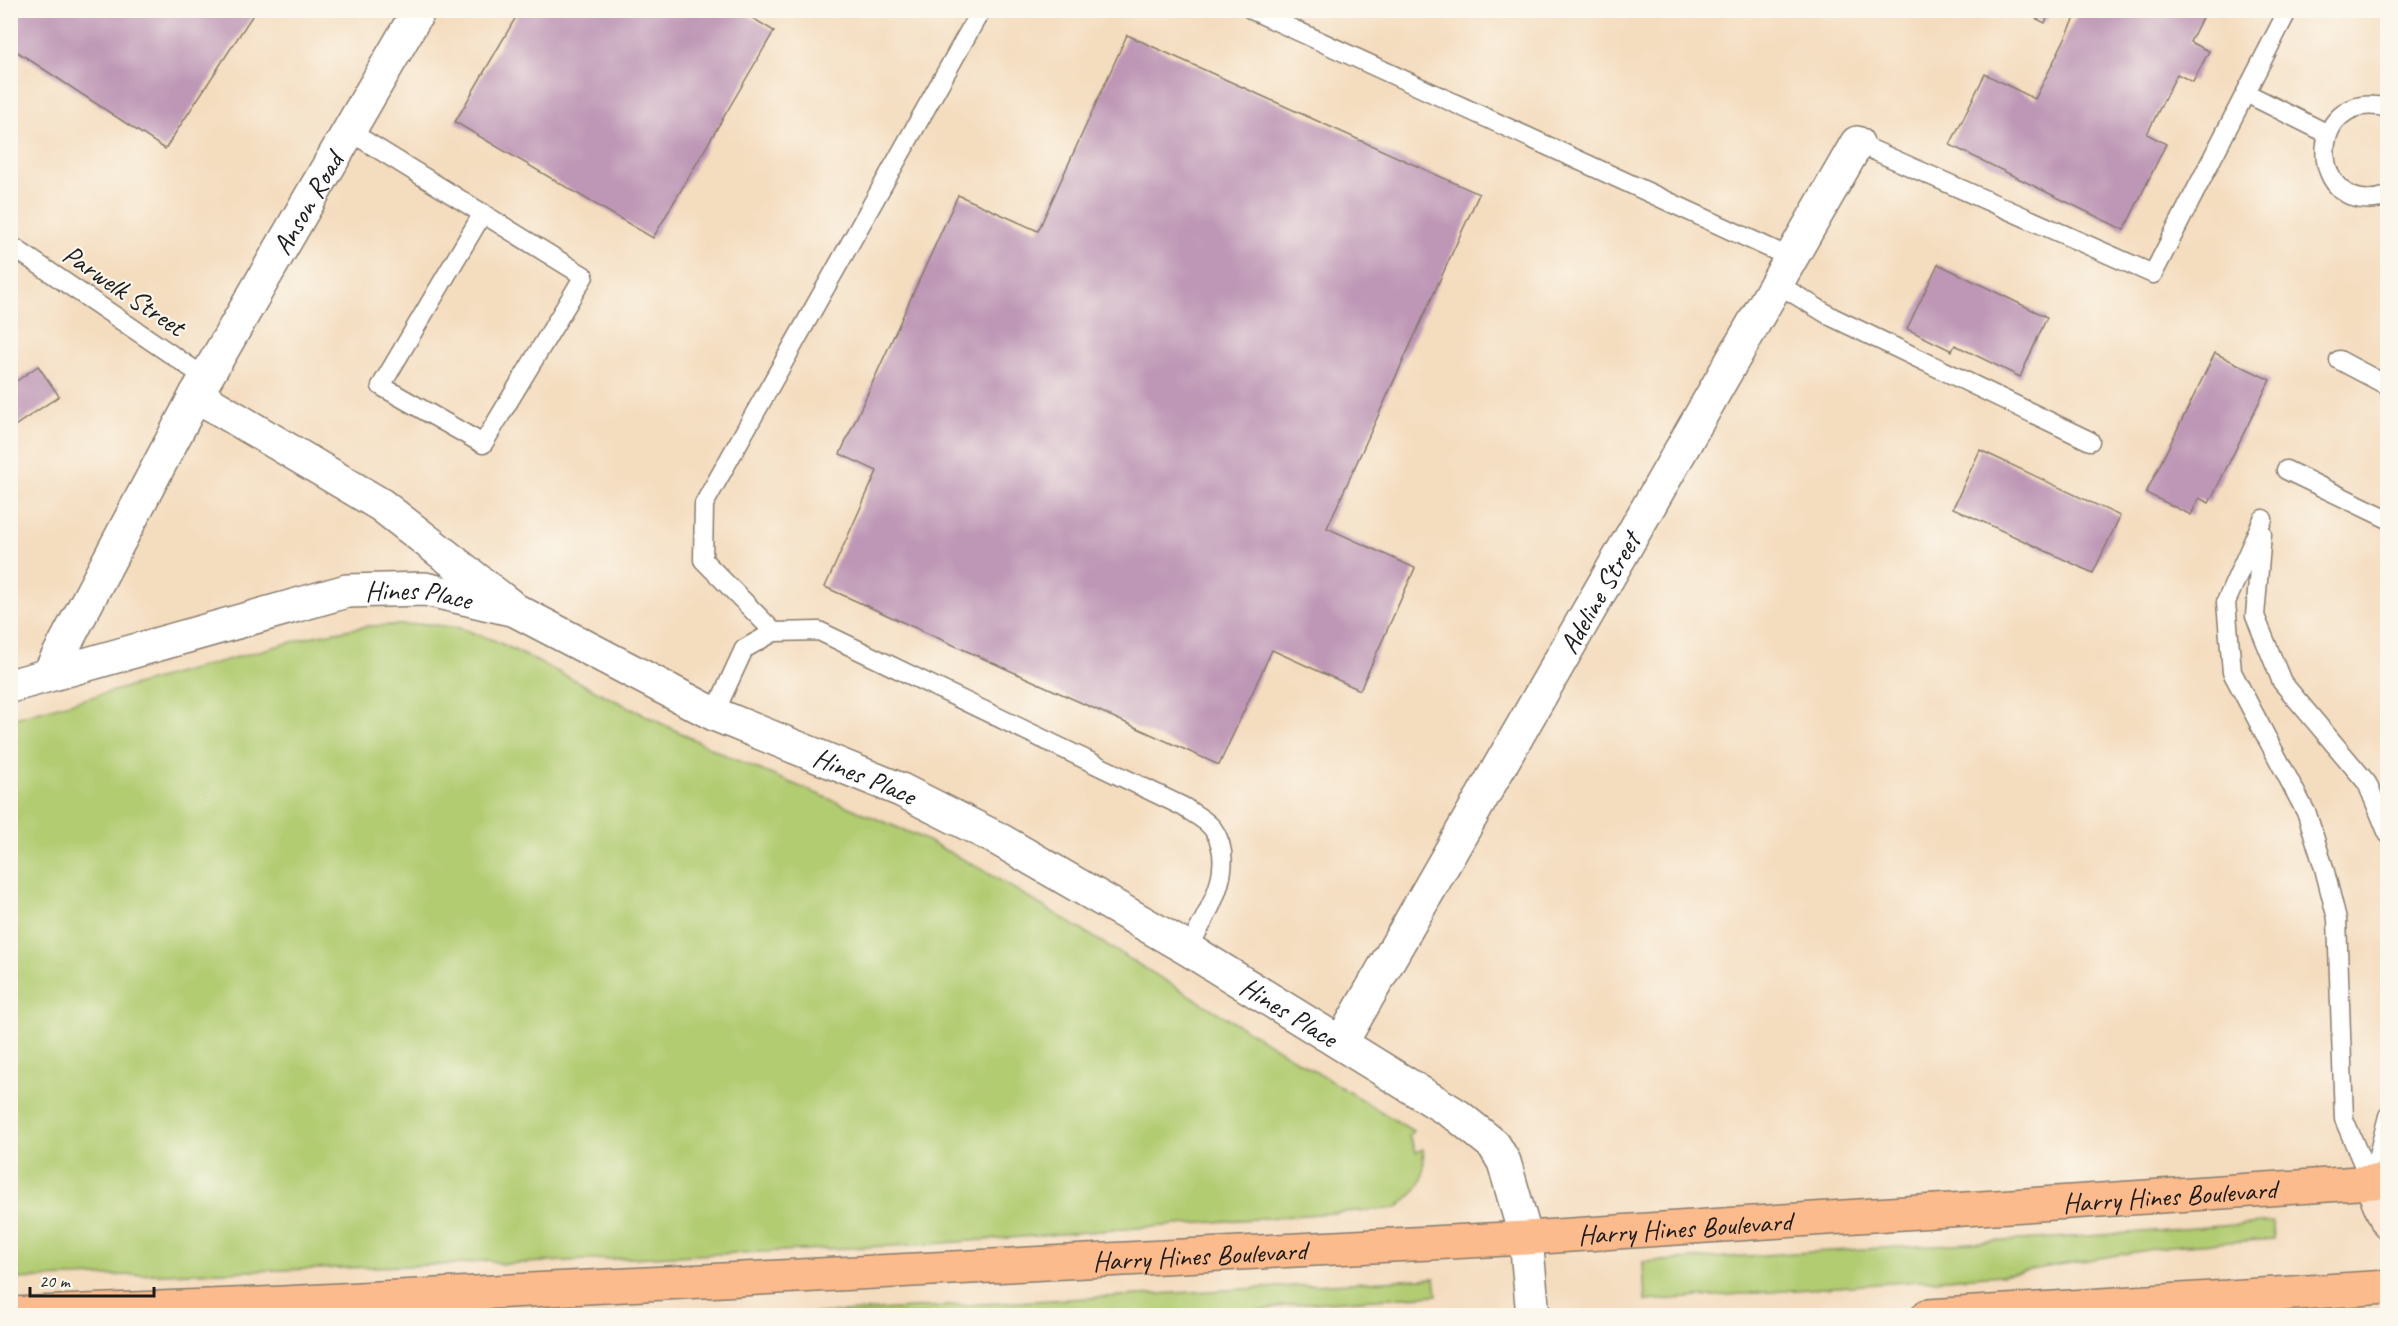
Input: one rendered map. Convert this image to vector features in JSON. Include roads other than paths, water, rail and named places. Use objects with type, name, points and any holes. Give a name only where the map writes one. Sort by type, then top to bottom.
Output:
[{"type":"main road","name":"Harry Hines Boulevard","points":[[10,1314],[307,1302],[1526,1238],[2379,1182]]},
{"type":"main road","points":[[1928,1316],[2388,1287]]},
{"type":"street","name":"Anson Road","points":[[49,674],[201,387],[419,10]]},
{"type":"street","name":"Adeline Street","points":[[1341,1043],[1857,143]]},
{"type":"street","points":[[201,387],[381,505],[515,610]]},
{"type":"street","name":"Hines Place","points":[[10,686],[347,591],[425,589],[515,610],[714,714],[911,795],[998,838],[1188,949],[1458,1116],[1494,1145],[1504,1162],[1526,1238],[1533,1316]]},
{"type":"street","points":[[2379,1182],[2388,1223]]},
{"type":"lane","points":[[774,632],[703,560],[704,504],[981,10]]},
{"type":"lane","points":[[1252,10],[1784,271],[1832,317],[2090,441]]},
{"type":"lane","points":[[1857,143],[2153,274],[2288,10]]},
{"type":"lane","points":[[2246,93],[2328,134]]},
{"type":"lane","points":[[2388,108],[2371,105],[2355,107],[2342,115],[2331,126],[2324,156],[2327,171],[2335,184],[2347,194],[2362,199],[2377,200],[2388,196]]},
{"type":"lane","points":[[349,132],[483,213],[584,276],[483,444],[381,386],[483,213]]},
{"type":"lane","name":"Parwelk Street","points":[[10,246],[201,387]]},
{"type":"lane","points":[[2339,360],[2388,386]]},
{"type":"lane","points":[[2286,470],[2388,519]]},
{"type":"lane","points":[[2379,1182],[2344,1119],[2337,919],[2324,868],[2307,814],[2232,672],[2226,602],[2263,519],[2255,616],[2282,682],[2367,783],[2388,834]]},
{"type":"lane","points":[[714,714],[744,649],[774,632],[819,631],[1184,807],[1213,828],[1224,854],[1215,898],[1188,949]]},
{"type":"lane","points":[[2379,1182],[2388,1116]]}]
